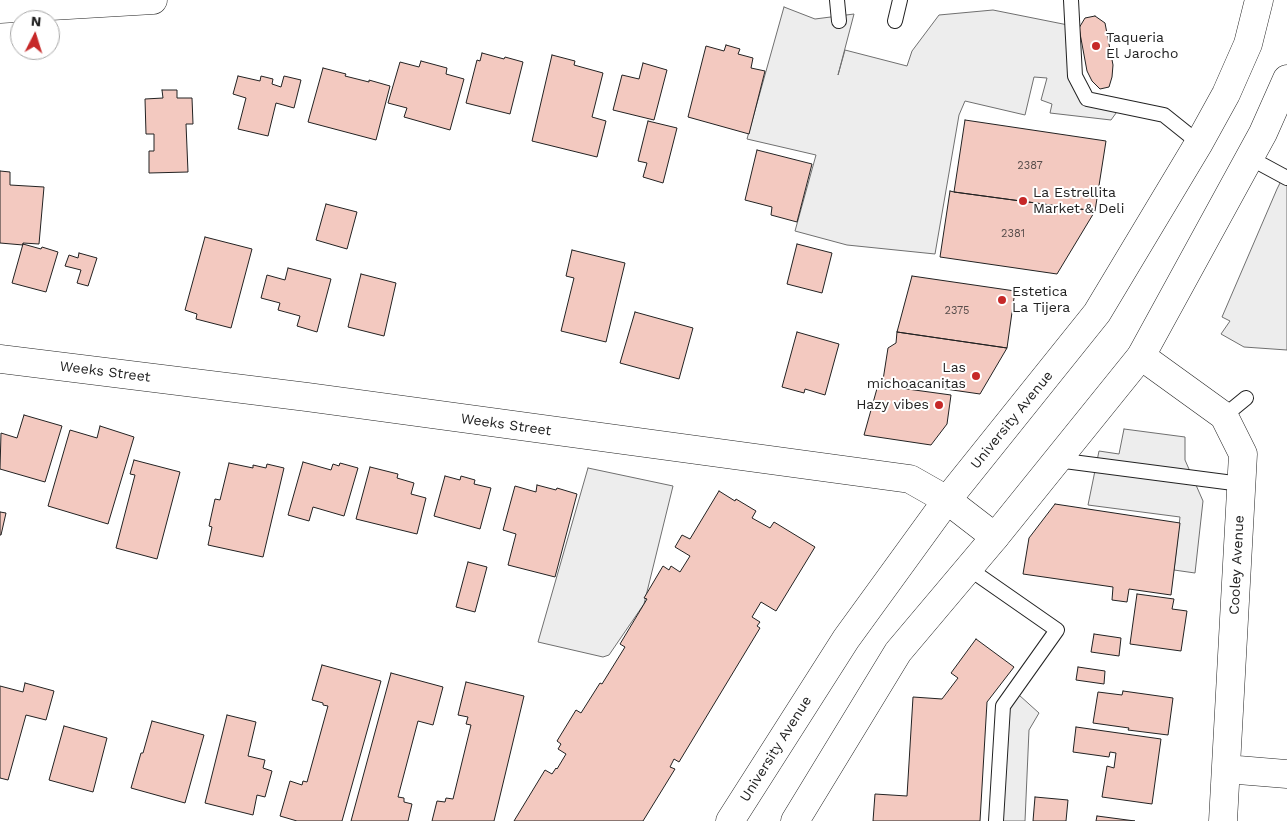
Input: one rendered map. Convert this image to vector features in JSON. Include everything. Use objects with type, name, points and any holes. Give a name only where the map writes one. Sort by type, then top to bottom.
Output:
[{"type":"main road","points":[[0,9],[153,0]]},
{"type":"main road","name":"University Avenue","points":[[730,821],[846,639],[948,500],[1097,313],[1199,143],[1226,94],[1248,44],[1259,0]]},
{"type":"main road","points":[[795,821],[898,652],[995,537],[1141,356],[1263,134],[1280,114],[1287,79]]},
{"type":"main road","name":"Cooley Avenue","points":[[1141,356],[1224,416],[1243,454],[1223,821]]},
{"type":"main road","name":"Weeks Street","points":[[0,359],[307,397],[910,479],[948,500],[995,537]]},
{"type":"main road","points":[[1226,770],[1287,774]]},
{"type":"lane","points":[[837,0],[839,21]]},
{"type":"lane","points":[[895,21],[900,0]]},
{"type":"lane","points":[[1071,0],[1075,76],[1087,99],[1164,115],[1199,143]]},
{"type":"lane","points":[[1250,158],[1287,178]]},
{"type":"lane","points":[[1224,416],[1246,398]]},
{"type":"lane","points":[[1057,460],[1241,484]]},
{"type":"lane","points":[[968,568],[1057,630],[1002,706],[996,821]]},
{"type":"shaded area","points":[[784,7],[815,19],[854,14],[838,75],[845,50],[907,66],[912,51],[939,15],[993,10],[1068,25],[1084,97],[1119,109],[1111,120],[1050,113],[1052,104],[1041,100],[1047,78],[1034,77],[1025,115],[965,101],[959,115],[935,254],[847,245],[795,231],[816,155],[747,139]]},
{"type":"shaded area","points":[[1287,169],[1287,350],[1244,347],[1221,334],[1230,321],[1222,317]]},
{"type":"shaded area","points":[[1124,429],[1185,437],[1185,460],[1203,501],[1195,573],[1174,570],[1180,517],[1088,505],[1099,451],[1119,454]]},
{"type":"shaded area","points":[[588,468],[673,486],[644,604],[609,655],[603,657],[538,642]]},
{"type":"shaded area","points":[[1019,695],[1039,713],[1029,730],[1025,821],[996,821],[1002,716]]},
{"type":"building","name":"Taqueria El Jarocho","points":[[1095,16],[1105,23],[1113,65],[1109,87],[1100,89],[1092,81],[1087,71],[1079,28],[1085,18]]},
{"type":"building","points":[[726,45],[740,49],[738,54],[753,58],[751,68],[765,71],[749,134],[688,117],[706,46],[724,51]]},
{"type":"building","points":[[482,53],[523,62],[510,114],[466,103],[477,60],[480,61]]},
{"type":"building","points":[[552,55],[575,61],[574,65],[603,73],[592,117],[606,121],[597,157],[532,141]]},
{"type":"building","points":[[421,61],[447,68],[446,74],[464,79],[450,130],[404,117],[407,108],[388,103],[400,62],[419,67]]},
{"type":"building","points":[[643,63],[667,70],[654,120],[613,110],[622,75],[639,79]]},
{"type":"building","points":[[323,68],[346,74],[345,76],[390,86],[376,140],[308,122]]},
{"type":"building","points":[[238,76],[260,81],[261,76],[273,79],[272,84],[281,87],[284,76],[301,80],[294,108],[276,103],[268,136],[238,129],[246,98],[233,94]]},
{"type":"building","points":[[162,90],[177,90],[177,98],[192,98],[193,124],[186,124],[188,172],[149,173],[149,151],[154,151],[154,134],[146,134],[145,99],[163,98]]},
{"type":"building","points":[[965,120],[1106,141],[1095,211],[954,192]]},
{"type":"building","points":[[648,121],[677,128],[663,183],[643,177],[647,163],[638,161]]},
{"type":"building","points":[[757,150],[812,164],[797,222],[771,215],[772,207],[745,200]]},
{"type":"building","points":[[0,171],[10,172],[10,185],[44,187],[39,244],[0,243]]},
{"type":"building","points":[[950,191],[1095,211],[1057,274],[940,257]]},
{"type":"building","points":[[326,204],[357,212],[347,249],[316,240]]},
{"type":"building","points":[[205,237],[252,249],[231,328],[196,319],[197,314],[185,310]]},
{"type":"building","points":[[23,244],[58,252],[46,292],[12,283]]},
{"type":"building","points":[[797,244],[832,253],[822,293],[787,284]]},
{"type":"building","points":[[572,250],[625,263],[606,342],[561,331],[574,278],[566,276]]},
{"type":"building","points":[[79,253],[97,258],[88,286],[77,283],[81,270],[65,266],[69,255],[78,258]]},
{"type":"building","points":[[288,268],[331,279],[317,332],[297,326],[300,316],[278,310],[280,303],[261,298],[267,275],[285,280]]},
{"type":"building","points":[[361,274],[396,283],[384,336],[348,327]]},
{"type":"building","points":[[912,276],[1015,291],[1007,348],[897,332]]},
{"type":"building","points":[[635,312],[693,328],[679,379],[620,363]]},
{"type":"building","points":[[797,332],[839,344],[825,395],[805,389],[804,393],[782,387]]},
{"type":"building","points":[[897,332],[1007,348],[980,394],[883,380],[888,348],[896,343]]},
{"type":"building","points":[[878,385],[951,395],[947,424],[931,445],[864,435]]},
{"type":"building","points":[[24,415],[62,426],[45,482],[0,469],[1,433],[17,438]]},
{"type":"building","points":[[100,426],[134,437],[108,524],[48,506],[70,430],[97,438]]},
{"type":"building","points":[[134,460],[180,472],[157,559],[116,548],[135,475],[130,474]]},
{"type":"building","points":[[303,462],[331,470],[333,464],[339,466],[340,463],[358,468],[344,516],[313,507],[309,521],[288,515]]},
{"type":"building","points":[[229,463],[253,468],[253,465],[266,468],[267,464],[284,468],[263,557],[208,545],[212,527],[209,526],[215,499],[220,500]]},
{"type":"building","points":[[370,467],[398,474],[397,478],[414,483],[411,494],[426,498],[417,534],[356,519]]},
{"type":"building","points":[[445,476],[460,480],[461,476],[475,480],[474,484],[491,488],[480,529],[434,516]]},
{"type":"building","points":[[537,485],[577,494],[555,577],[508,565],[516,534],[503,530],[515,486],[536,492]]},
{"type":"building","points":[[719,491],[756,511],[752,518],[770,528],[774,522],[815,547],[776,611],[761,602],[752,617],[760,622],[757,626],[760,628],[679,762],[674,759],[670,767],[675,769],[643,821],[514,821],[545,770],[552,774],[566,754],[558,749],[561,744],[557,741],[576,710],[581,713],[600,683],[602,684],[625,647],[620,644],[647,599],[644,598],[663,566],[669,570],[671,566],[680,572],[690,556],[675,547],[682,535],[690,539]]},
{"type":"building","points":[[1055,504],[1180,523],[1171,595],[1129,589],[1127,602],[1112,600],[1113,587],[1023,574],[1029,538]]},
{"type":"building","points":[[0,512],[6,513],[1,535],[0,535]]},
{"type":"building","points":[[468,562],[487,567],[475,612],[456,607]]},
{"type":"building","points":[[1137,594],[1174,599],[1172,609],[1187,611],[1181,651],[1130,644]]},
{"type":"building","points":[[1094,634],[1121,638],[1119,656],[1091,652]]},
{"type":"building","points":[[976,639],[1014,667],[987,702],[980,821],[873,821],[875,794],[907,796],[913,697],[942,699],[958,678],[951,673]]},
{"type":"building","points":[[322,665],[381,681],[342,821],[297,821],[280,816],[290,781],[302,785],[303,781],[307,782],[328,706],[312,700]]},
{"type":"building","points":[[1078,667],[1105,671],[1104,684],[1076,680]]},
{"type":"building","points":[[391,673],[443,687],[433,725],[418,721],[398,797],[404,798],[404,802],[412,804],[408,821],[351,821]]},
{"type":"building","points":[[466,682],[524,696],[494,821],[432,821],[437,801],[445,802],[446,798],[453,799],[471,725],[466,724],[468,717],[458,715]]},
{"type":"building","points":[[25,683],[54,691],[46,720],[26,715],[8,780],[0,778],[0,686],[23,692]]},
{"type":"building","points":[[1123,691],[1173,698],[1168,735],[1093,723],[1098,692],[1122,695]]},
{"type":"building","points":[[227,715],[256,722],[248,756],[265,760],[263,768],[272,771],[265,797],[257,795],[253,815],[205,803]]},
{"type":"building","points":[[152,721],[204,735],[185,803],[131,788]]},
{"type":"building","points":[[64,726],[107,738],[93,792],[49,780]]},
{"type":"building","points":[[1076,727],[1161,739],[1152,804],[1102,797],[1107,766],[1114,768],[1116,753],[1110,752],[1109,757],[1073,752]]},
{"type":"building","points":[[1035,797],[1068,800],[1066,821],[1033,821]]},
{"type":"building","points":[[1097,816],[1135,821],[1096,821]]},
{"type":"place","name":"Taqueria El Jarocho","points":[[1096,46]]},
{"type":"place","name":"La Estrellita Market & Deli","points":[[1023,201]]},
{"type":"place","name":"Estetica La Tijera","points":[[1002,300]]},
{"type":"place","name":"Las michoacanitas","points":[[976,376]]},
{"type":"place","name":"Hazy vibes","points":[[939,405]]}]
